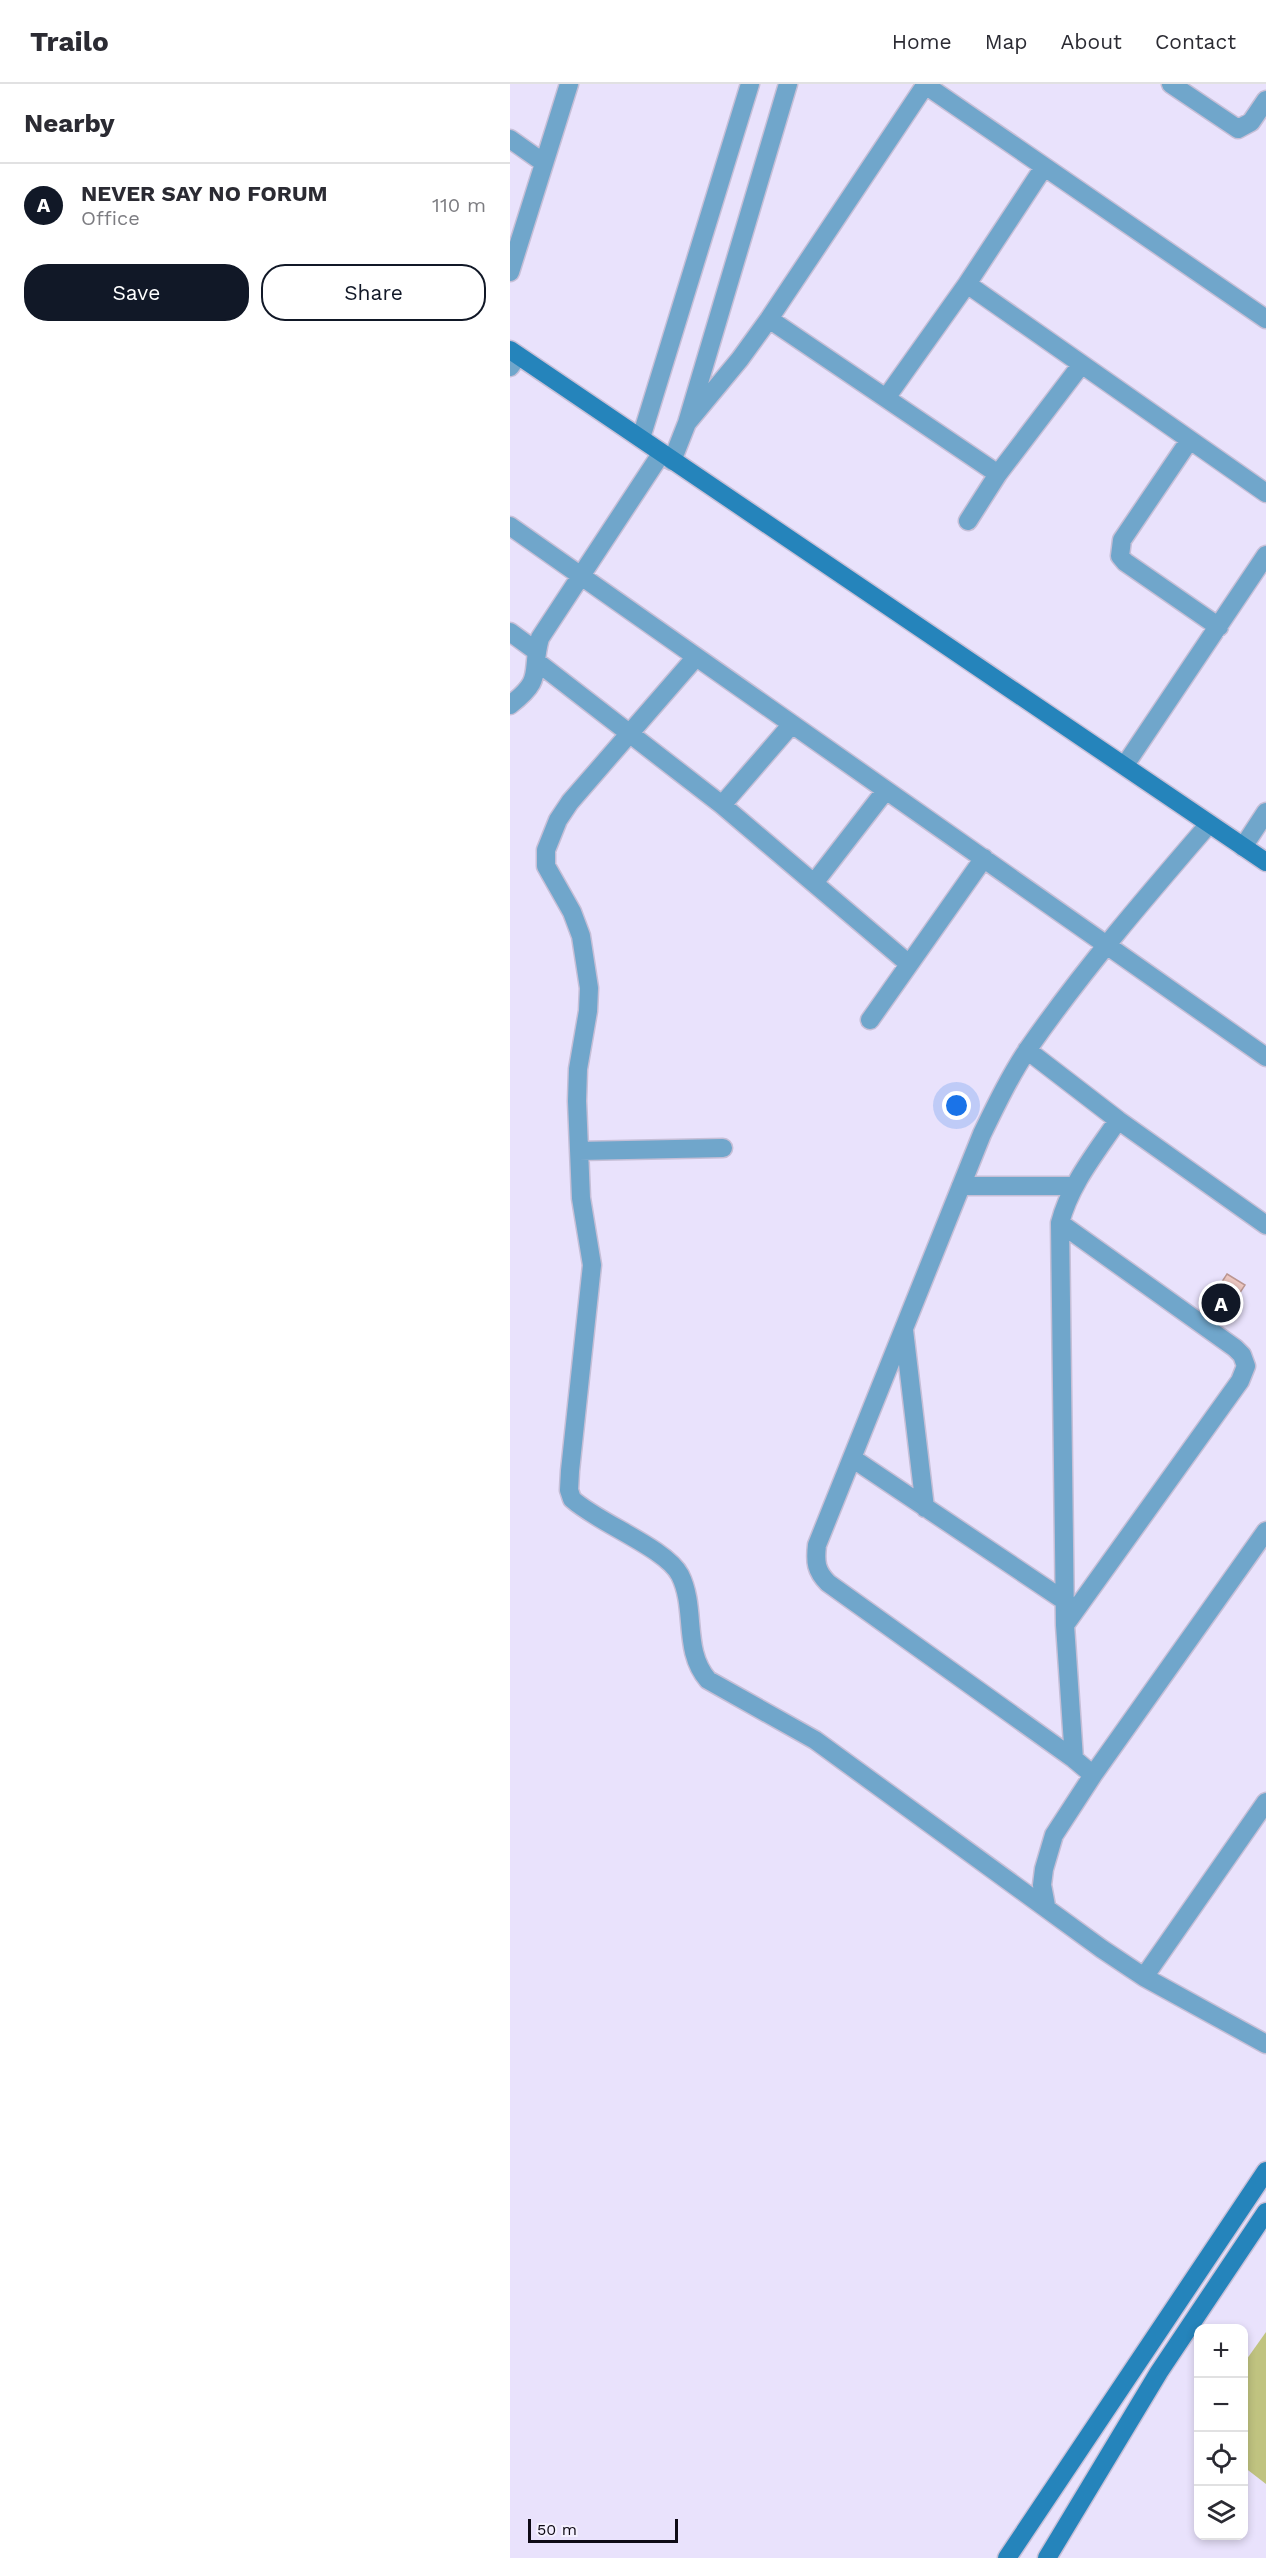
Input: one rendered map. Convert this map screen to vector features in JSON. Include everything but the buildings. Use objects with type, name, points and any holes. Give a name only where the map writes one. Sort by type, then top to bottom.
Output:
[{"type":"street","points":[[510,272],[569,84]]},
{"type":"street","points":[[641,438],[750,84]]},
{"type":"street","points":[[687,423],[788,84]]},
{"type":"street","points":[[510,705],[523,695],[535,680],[536,656],[540,638],[581,576],[667,458],[687,423],[740,359],[769,319],[925,84],[1266,319]]},
{"type":"street","points":[[1171,84],[1238,129],[1251,122],[1266,100]]},
{"type":"street","points":[[510,139],[544,163]]},
{"type":"street","points":[[886,398],[967,284],[1044,167]]},
{"type":"street","points":[[967,284],[1266,493]]},
{"type":"street","points":[[769,319],[999,474]]},
{"type":"street","points":[[513,358],[641,438],[667,458],[1266,862]]},
{"type":"street","points":[[968,521],[999,474],[1081,365]]},
{"type":"street","points":[[1189,441],[1122,540],[1120,556],[1125,562],[1219,627]]},
{"type":"street","points":[[510,526],[1266,1057]]},
{"type":"street","points":[[1125,765],[1266,555]]},
{"type":"street","points":[[510,632],[630,733],[722,805],[909,964]]},
{"type":"street","points":[[696,657],[570,802],[558,820],[546,850],[546,866],[572,912],[581,936],[589,988],[588,1011],[578,1069],[582,1198],[592,1265],[570,1471],[569,1490],[572,1499],[671,1563],[684,1586],[698,1669],[708,1680],[815,1740],[1143,1977],[1266,2044]]},
{"type":"street","points":[[722,805],[792,724]]},
{"type":"street","points":[[814,883],[886,790]]},
{"type":"street","points":[[1243,847],[1266,812]]},
{"type":"street","points":[[1094,1775],[828,1583],[818,1573],[815,1560],[817,1545],[986,1125],[1027,1050],[1106,945],[1209,824]]},
{"type":"street","points":[[870,1020],[984,858]]},
{"type":"street","points":[[1027,1050],[1118,1120],[1266,1225]]},
{"type":"street","points":[[1074,1759],[1065,1624],[1060,1223],[1065,1204],[1074,1186],[1118,1120]]},
{"type":"street","points":[[579,1151],[723,1148]]},
{"type":"street","points":[[961,1186],[1074,1186]]},
{"type":"street","points":[[1060,1223],[1235,1348],[1242,1355],[1246,1366],[1240,1381],[1065,1624]]},
{"type":"street","points":[[904,1329],[925,1508]]},
{"type":"street","points":[[852,1458],[1065,1601]]},
{"type":"street","points":[[1046,1906],[1042,1885],[1054,1835],[1266,1531]]},
{"type":"street","points":[[1143,1977],[1266,1802]]},
{"type":"street","points":[[1007,2558],[1266,2171]]},
{"type":"street","points":[[1047,2558],[1159,2372],[1266,2212]]},
{"type":"green space","points":[[1266,2332],[1266,2484],[1248,2470],[1248,2357]]},
{"type":"place","name":"NEVER SAY NO FORUM","points":[[1221,1303]]}]
